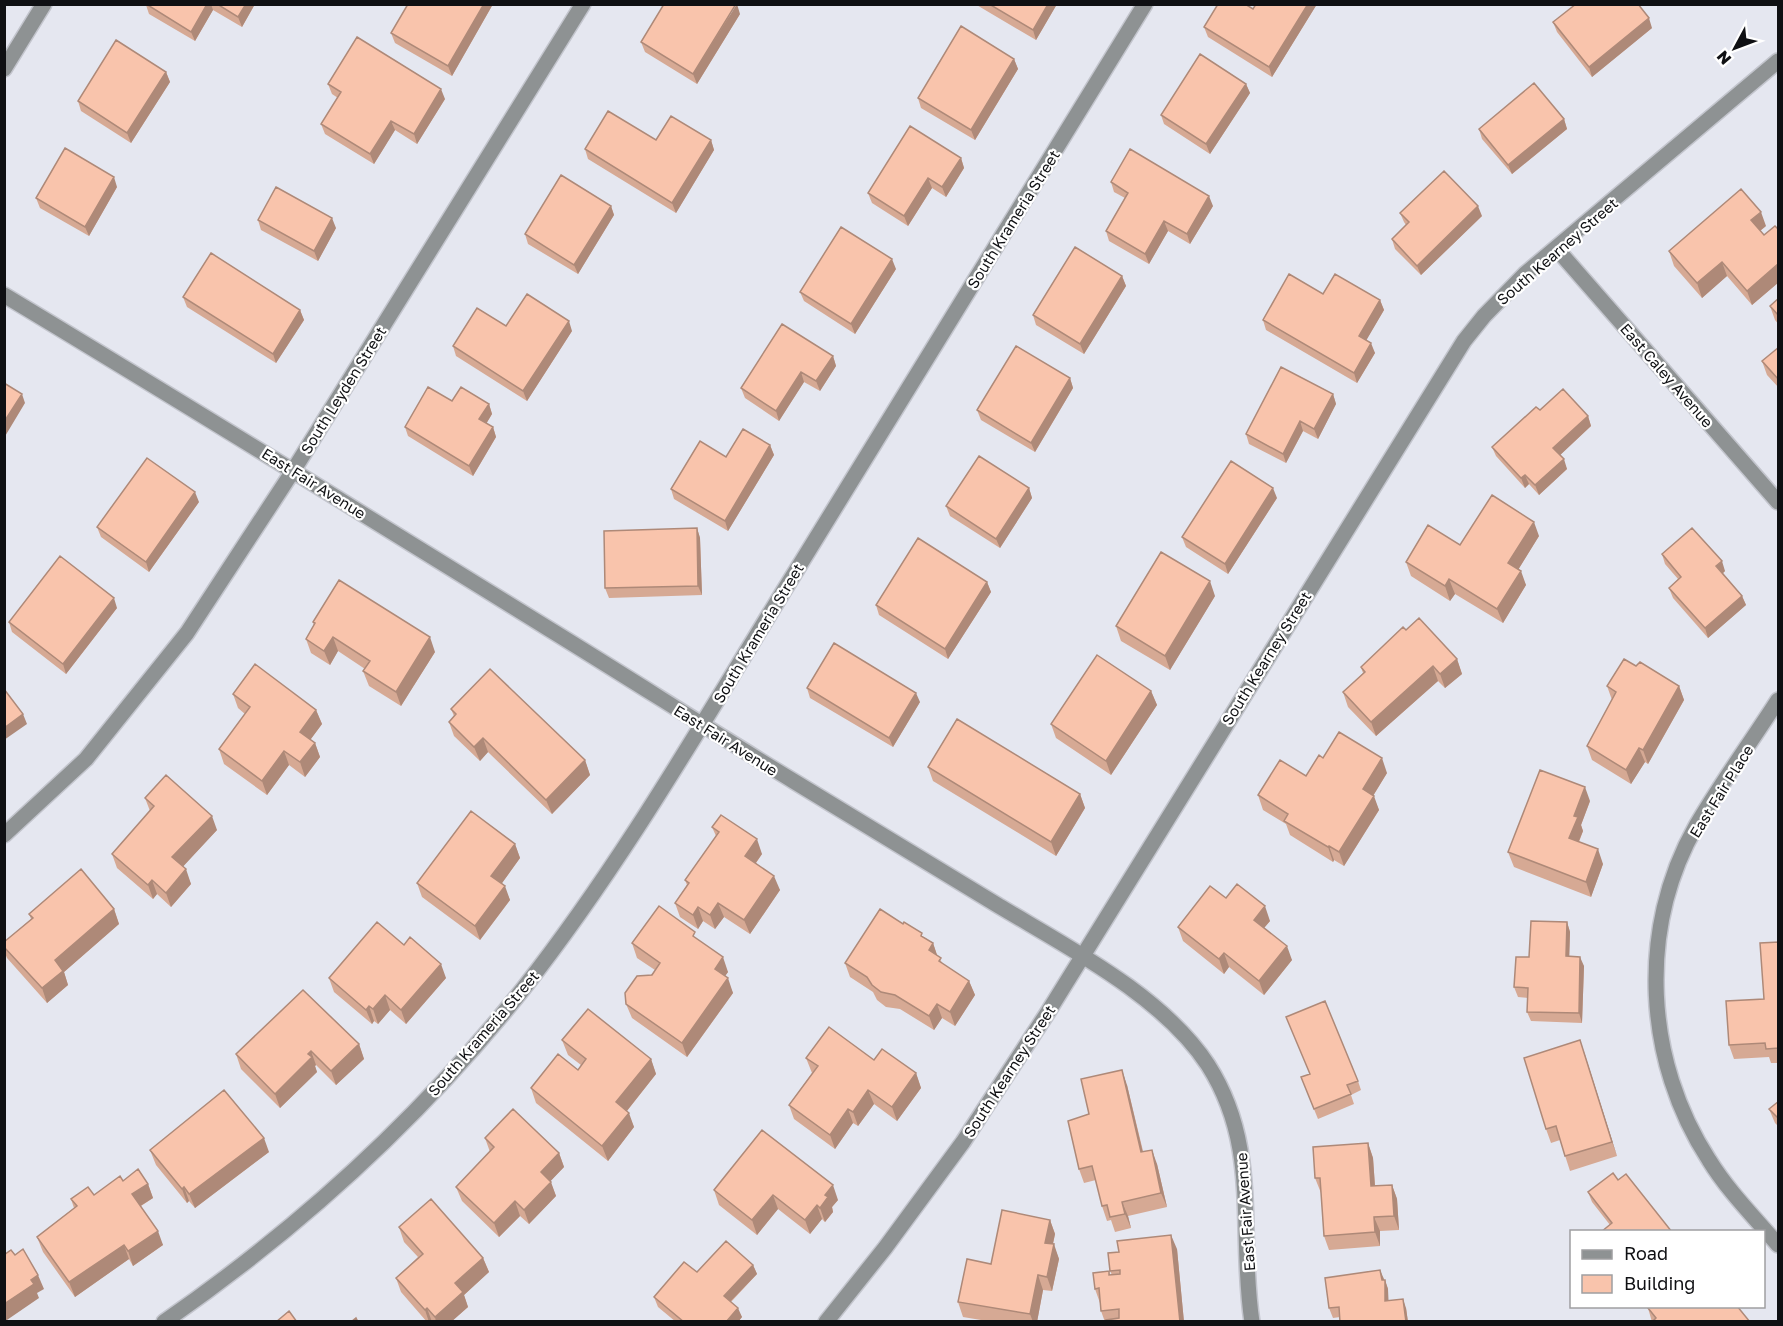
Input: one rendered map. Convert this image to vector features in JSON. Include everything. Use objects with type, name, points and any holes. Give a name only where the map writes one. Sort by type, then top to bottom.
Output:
[{"type":"street","points":[[4,69],[44,4]]},
{"type":"street","name":"South Leyden Street","points":[[4,835],[86,759],[143,691],[187,633],[294,471],[583,4]]},
{"type":"street","name":"South Krameria Street","points":[[164,1322],[251,1258],[319,1202],[423,1102],[522,990],[566,932],[619,857],[702,726],[1145,4]]},
{"type":"street","name":"South Kearney Street","points":[[826,1322],[885,1248],[963,1142],[1081,957],[1464,341],[1504,295],[1556,248],[1779,61]]},
{"type":"street","name":"East Caley Avenue","points":[[1556,248],[1779,502]]},
{"type":"street","name":"East Fair Avenue","points":[[4,295],[294,471],[702,726],[1081,957],[1161,1011],[1186,1036],[1208,1065],[1233,1119],[1242,1152],[1252,1322]]},
{"type":"street","name":"East Fair Place","points":[[1779,700],[1695,828],[1672,883],[1660,923],[1655,1004],[1660,1041],[1671,1082],[1688,1124],[1709,1161],[1779,1245]]},
{"type":"building","points":[[146,4],[207,4],[191,32]]},
{"type":"building","points":[[217,4],[246,4],[238,17]]},
{"type":"building","points":[[408,4],[484,4],[448,66],[391,33]]},
{"type":"building","points":[[664,4],[736,4],[693,74],[641,42]]},
{"type":"building","points":[[989,4],[1048,4],[1033,30]]},
{"type":"building","points":[[1218,4],[1245,4],[1253,9],[1256,4],[1308,4],[1269,67],[1204,27]]},
{"type":"building","points":[[1576,4],[1638,4],[1649,18],[1589,67],[1553,22]]},
{"type":"building","points":[[961,26],[1014,59],[971,130],[918,98]]},
{"type":"building","points":[[357,37],[441,89],[414,134],[391,121],[370,154],[321,124],[341,92],[328,84]]},
{"type":"building","points":[[116,40],[166,72],[127,133],[78,101]]},
{"type":"building","points":[[1200,54],[1246,84],[1206,144],[1161,115]]},
{"type":"building","points":[[1534,83],[1564,119],[1508,165],[1479,129]]},
{"type":"building","points":[[608,111],[656,140],[671,116],[711,140],[672,203],[585,149]]},
{"type":"building","points":[[910,126],[961,158],[942,187],[928,178],[904,216],[868,193]]},
{"type":"building","points":[[65,148],[114,177],[85,227],[36,198]]},
{"type":"building","points":[[1130,149],[1209,196],[1187,234],[1164,221],[1145,254],[1106,231],[1128,193],[1111,182]]},
{"type":"building","points":[[1444,171],[1478,206],[1417,266],[1392,239],[1409,222],[1400,213]]},
{"type":"building","points":[[561,175],[611,206],[574,265],[525,234]]},
{"type":"building","points":[[276,187],[332,218],[314,251],[258,220]]},
{"type":"building","points":[[1741,189],[1761,212],[1751,220],[1764,235],[1775,226],[1779,230],[1779,263],[1747,291],[1722,262],[1697,283],[1669,251]]},
{"type":"building","points":[[841,227],[892,259],[851,324],[800,292]]},
{"type":"building","points":[[1075,247],[1122,276],[1080,344],[1033,315]]},
{"type":"building","points":[[211,253],[300,310],[273,354],[183,297]]},
{"type":"building","points":[[1289,274],[1323,294],[1335,274],[1380,300],[1359,336],[1371,343],[1354,373],[1263,320]]},
{"type":"building","points":[[527,294],[569,321],[523,391],[453,346],[477,308],[506,326]]},
{"type":"building","points":[[1779,298],[1779,316],[1770,306]]},
{"type":"building","points":[[782,324],[833,356],[816,381],[801,372],[776,411],[741,388]]},
{"type":"building","points":[[1016,346],[1070,378],[1031,443],[977,410]]},
{"type":"building","points":[[1779,347],[1779,380],[1762,361]]},
{"type":"building","points":[[1281,367],[1333,394],[1314,429],[1300,421],[1283,454],[1246,434]]},
{"type":"building","points":[[4,383],[22,394],[4,422]]},
{"type":"building","points":[[428,387],[452,401],[461,387],[489,404],[479,419],[493,427],[469,466],[405,427]]},
{"type":"building","points":[[1563,389],[1588,416],[1553,448],[1564,459],[1535,485],[1525,475],[1521,478],[1492,447],[1536,407],[1540,410]]},
{"type":"building","points":[[743,429],[770,445],[725,521],[671,489],[700,441],[726,457]]},
{"type":"building","points":[[979,456],[1029,488],[996,539],[946,506]]},
{"type":"building","points":[[147,458],[195,492],[146,562],[97,527]]},
{"type":"building","points":[[1231,461],[1273,488],[1225,564],[1182,537]]},
{"type":"building","points":[[1492,495],[1534,522],[1508,563],[1521,571],[1497,609],[1449,579],[1445,586],[1406,562],[1428,525],[1460,545]]},
{"type":"building","points":[[697,528],[698,586],[605,588],[604,531]]},
{"type":"building","points":[[1692,528],[1722,561],[1716,566],[1742,596],[1705,628],[1669,588],[1681,577],[1662,554]]},
{"type":"building","points":[[918,538],[987,582],[945,649],[876,605]]},
{"type":"building","points":[[1161,552],[1210,581],[1165,656],[1116,626]]},
{"type":"building","points":[[60,556],[114,598],[63,664],[9,622]]},
{"type":"building","points":[[339,580],[430,637],[396,692],[363,671],[370,661],[333,637],[324,651],[306,639],[315,623],[313,622]]},
{"type":"building","points":[[1419,618],[1457,659],[1440,674],[1433,666],[1371,722],[1343,692],[1365,672],[1361,667],[1403,627],[1406,630]]},
{"type":"building","points":[[834,643],[916,693],[889,738],[807,688]]},
{"type":"building","points":[[1097,655],[1151,691],[1106,761],[1051,724]]},
{"type":"building","points":[[1624,659],[1636,666],[1640,662],[1679,686],[1643,750],[1639,748],[1626,770],[1587,746],[1616,692],[1607,686]]},
{"type":"building","points":[[255,664],[316,710],[300,732],[315,743],[300,762],[284,751],[262,781],[219,749],[250,707],[233,694]]},
{"type":"building","points":[[490,669],[585,760],[546,800],[483,738],[474,747],[449,722],[456,714],[451,709]]},
{"type":"building","points":[[4,689],[23,714],[4,728]]},
{"type":"building","points":[[957,719],[1080,794],[1051,842],[928,767]]},
{"type":"building","points":[[1339,732],[1382,758],[1363,789],[1374,796],[1339,852],[1284,821],[1288,814],[1258,795],[1280,760],[1306,776],[1319,755],[1323,758]]},
{"type":"building","points":[[1540,770],[1585,787],[1574,816],[1578,817],[1569,838],[1598,849],[1586,882],[1508,852]]},
{"type":"building","points":[[166,775],[212,816],[172,857],[186,869],[166,893],[152,880],[148,885],[112,854],[154,806],[145,798]]},
{"type":"building","points":[[471,811],[515,844],[491,876],[505,886],[475,926],[417,883]]},
{"type":"building","points":[[721,815],[757,839],[745,856],[774,876],[744,920],[718,903],[710,915],[698,907],[693,915],[675,903],[689,883],[685,880],[719,832],[712,827]]},
{"type":"building","points":[[81,869],[114,909],[55,960],[63,971],[42,988],[4,947],[4,942],[33,918],[29,914]]},
{"type":"building","points":[[1237,884],[1265,906],[1254,920],[1287,946],[1259,981],[1224,953],[1219,959],[1178,927],[1210,886],[1226,898]]},
{"type":"building","points":[[659,906],[695,932],[693,936],[723,957],[715,969],[728,978],[682,1043],[626,1004],[625,993],[637,976],[652,975],[660,963],[632,943]]},
{"type":"building","points":[[880,909],[922,933],[921,936],[933,943],[929,950],[941,958],[939,961],[969,981],[950,1012],[937,1004],[929,1016],[895,995],[881,992],[872,985],[867,977],[845,963]]},
{"type":"building","points":[[1531,921],[1567,922],[1566,956],[1580,957],[1579,1013],[1527,1012],[1528,988],[1514,987],[1516,957],[1529,957]]},
{"type":"building","points":[[377,922],[404,945],[410,937],[441,964],[401,1010],[385,995],[373,1009],[369,1006],[366,1010],[329,978]]},
{"type":"building","points":[[1779,942],[1779,1048],[1766,1049],[1765,1043],[1729,1045],[1726,1001],[1764,999],[1760,943]]},
{"type":"building","points":[[303,990],[359,1044],[331,1071],[311,1051],[308,1054],[312,1057],[275,1094],[236,1054]]},
{"type":"building","points":[[1325,1001],[1358,1081],[1347,1085],[1351,1094],[1314,1109],[1301,1077],[1310,1074],[1286,1017]]},
{"type":"building","points":[[588,1009],[651,1059],[616,1102],[629,1113],[602,1146],[531,1088],[558,1054],[578,1070],[586,1059],[562,1040]]},
{"type":"building","points":[[829,1027],[874,1060],[882,1049],[916,1073],[892,1107],[868,1090],[853,1112],[848,1109],[830,1135],[789,1105],[818,1066],[806,1058]]},
{"type":"building","points":[[1580,1040],[1612,1142],[1565,1156],[1556,1126],[1546,1129],[1524,1058]]},
{"type":"building","points":[[1122,1070],[1141,1152],[1152,1150],[1161,1193],[1122,1202],[1125,1214],[1110,1217],[1107,1205],[1102,1206],[1092,1166],[1079,1169],[1068,1121],[1089,1114],[1081,1079]]},
{"type":"building","points":[[224,1090],[264,1138],[189,1194],[184,1187],[182,1189],[150,1150]]},
{"type":"building","points":[[1779,1101],[1779,1119],[1769,1109]]},
{"type":"building","points":[[513,1109],[559,1153],[541,1172],[551,1182],[524,1210],[515,1201],[494,1223],[456,1187],[494,1147],[485,1138]]},
{"type":"building","points":[[762,1130],[833,1185],[825,1195],[828,1197],[820,1208],[817,1205],[805,1220],[773,1195],[752,1220],[714,1190]]},
{"type":"building","points":[[1368,1143],[1371,1186],[1392,1185],[1394,1216],[1374,1217],[1375,1232],[1324,1236],[1320,1178],[1315,1178],[1313,1147]]},
{"type":"building","points":[[138,1169],[148,1184],[132,1194],[158,1231],[128,1251],[124,1245],[69,1282],[37,1237],[77,1206],[71,1199],[88,1187],[94,1195],[120,1176],[123,1181]]},
{"type":"building","points":[[1613,1173],[1618,1180],[1626,1174],[1670,1230],[1603,1230],[1612,1223],[1588,1192]]},
{"type":"building","points":[[431,1199],[483,1258],[455,1283],[463,1292],[435,1317],[427,1308],[425,1310],[396,1278],[423,1254],[399,1227]]},
{"type":"building","points":[[1002,1210],[1050,1220],[1045,1243],[1054,1244],[1047,1277],[1038,1275],[1030,1314],[958,1302],[967,1259],[991,1264]]},
{"type":"building","points":[[1171,1235],[1180,1322],[1106,1322],[1106,1320],[1119,1318],[1119,1309],[1101,1311],[1099,1288],[1095,1289],[1093,1273],[1109,1271],[1109,1275],[1120,1274],[1120,1270],[1110,1271],[1108,1253],[1119,1252],[1117,1241]]},
{"type":"building","points":[[726,1241],[753,1265],[724,1296],[738,1308],[726,1322],[684,1322],[654,1297],[684,1262],[697,1272]]},
{"type":"building","points":[[23,1249],[38,1275],[31,1280],[34,1284],[4,1304],[4,1255],[11,1250],[15,1255]]},
{"type":"building","points":[[1380,1270],[1382,1280],[1385,1280],[1385,1301],[1403,1299],[1406,1322],[1340,1322],[1339,1307],[1329,1308],[1325,1278]]},
{"type":"building","points":[[1648,1308],[1739,1308],[1750,1322],[1652,1322],[1656,1318]]},
{"type":"building","points":[[289,1311],[297,1322],[276,1322]]}]
